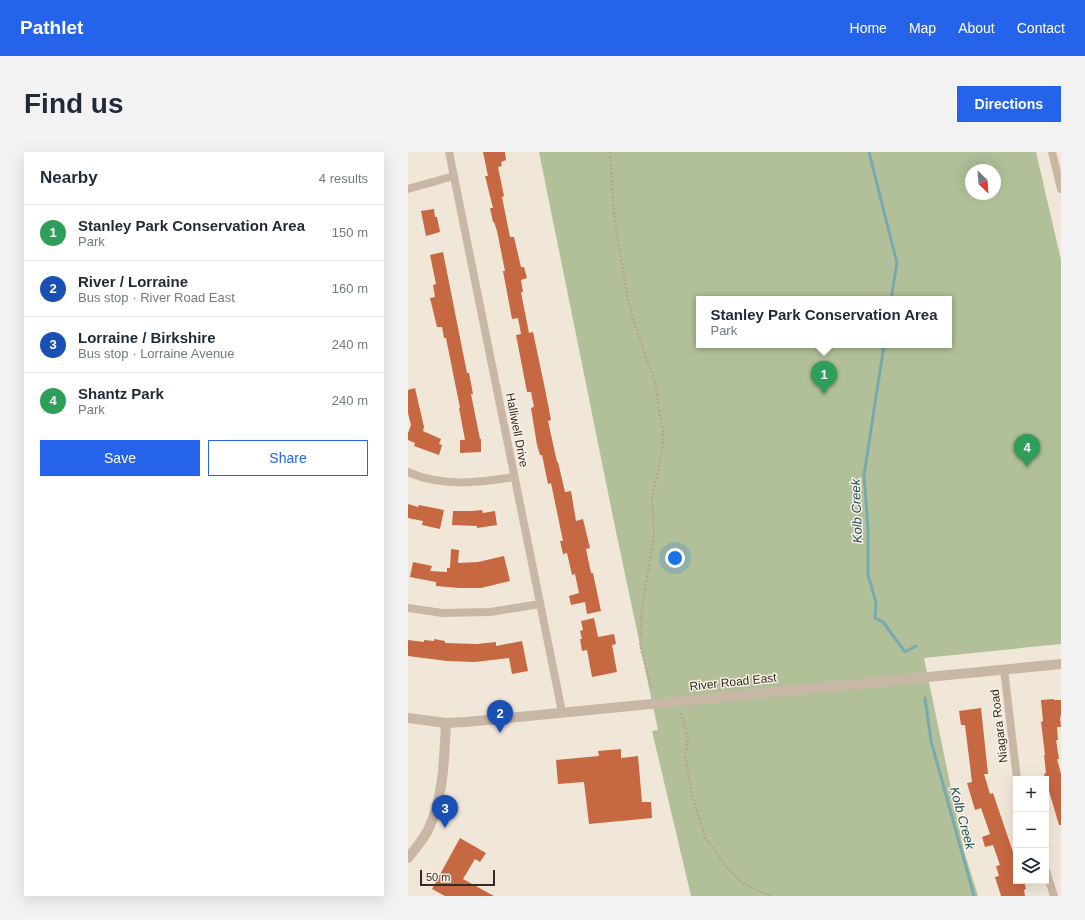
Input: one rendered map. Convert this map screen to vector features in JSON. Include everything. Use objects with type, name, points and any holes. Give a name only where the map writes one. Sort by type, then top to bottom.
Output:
[{"type":"street","name":"Halliwell Drive","points":[[449,152],[562,712]]},
{"type":"street","points":[[1052,152],[1061,190]]},
{"type":"street","points":[[408,189],[454,176]]},
{"type":"street","points":[[408,472],[421,478],[460,483],[514,477]]},
{"type":"street","points":[[408,608],[442,612],[490,612],[540,604]]},
{"type":"street","name":"River Road East","points":[[408,718],[446,723],[466,722],[1061,664]]},
{"type":"street","name":"Niagara Road","points":[[1004,669],[1017,776]]},
{"type":"street","points":[[408,858],[428,831],[435,811],[442,784],[446,723]]},
{"type":"street","points":[[1049,880],[1054,896]]},
{"type":"path","points":[[610,152],[614,212],[627,292],[633,320],[655,382],[663,431],[663,448],[652,498],[654,534],[642,606],[640,646],[651,687]]},
{"type":"path","points":[[681,713],[688,738],[685,755],[693,798],[705,837],[725,865],[742,883],[770,896]]},
{"type":"green space","points":[[539,152],[1036,152],[1061,260],[1061,644],[924,658],[964,851],[978,896],[691,896],[652,731],[658,730]]},
{"type":"building","points":[[483,152],[505,152],[506,160],[501,162],[502,166],[498,167],[510,237],[514,237],[521,267],[524,267],[527,278],[521,280],[523,292],[521,292],[529,333],[533,332],[551,420],[548,421],[565,492],[571,491],[576,521],[583,519],[590,548],[586,549],[601,611],[587,614],[585,602],[571,605],[569,596],[579,593],[575,574],[572,575],[567,553],[563,554],[560,541],[563,541],[551,483],[548,484],[542,455],[540,455],[537,445],[531,408],[534,407],[531,392],[527,392],[516,335],[521,334],[518,318],[512,319],[503,271],[505,271],[497,231],[493,222],[490,208],[493,208],[485,176],[488,176]]},
{"type":"building","points":[[434,209],[440,232],[426,236],[421,211]]},
{"type":"building","points":[[443,252],[467,373],[469,373],[473,394],[471,394],[481,439],[481,452],[460,453],[460,440],[465,440],[460,408],[446,338],[444,338],[442,327],[437,327],[430,298],[435,297],[433,285],[436,284],[430,255]]},
{"type":"building","points":[[415,388],[424,427],[423,431],[441,439],[439,444],[442,445],[439,455],[414,446],[415,443],[408,440],[408,433],[411,425],[408,413],[408,390]]},
{"type":"building","points":[[408,504],[418,507],[419,505],[444,510],[440,529],[422,525],[423,521],[408,518]]},
{"type":"building","points":[[482,510],[483,513],[495,511],[497,525],[477,528],[477,526],[452,525],[453,511]]},
{"type":"building","points":[[451,549],[459,550],[458,563],[478,562],[504,556],[510,581],[481,588],[459,588],[436,586],[436,582],[410,577],[413,562],[432,566],[430,571],[447,572],[447,568],[450,568]]},
{"type":"building","points":[[594,618],[598,637],[614,634],[616,644],[612,645],[617,672],[592,677],[587,650],[582,651],[580,631],[583,630],[581,621]]},
{"type":"building","points":[[434,639],[445,641],[445,643],[477,644],[496,642],[496,646],[522,641],[528,671],[512,674],[509,658],[475,662],[447,661],[408,656],[408,640],[424,642],[424,640],[434,641]]},
{"type":"building","points":[[1041,700],[1061,700],[1061,727],[1057,727],[1058,740],[1056,740],[1059,759],[1057,759],[1061,774],[1061,825],[1059,825],[1049,791],[1049,776],[1045,776],[1044,774],[1046,773],[1041,722],[1043,721]]},
{"type":"building","points":[[981,708],[988,774],[984,774],[990,794],[993,793],[1013,852],[1013,884],[1025,884],[1025,896],[1001,896],[995,877],[999,876],[996,866],[1000,865],[993,845],[985,847],[982,837],[990,834],[981,808],[975,810],[967,783],[972,782],[965,725],[961,725],[959,711]]},
{"type":"building","points":[[621,749],[621,758],[638,756],[642,802],[651,802],[652,818],[589,824],[584,782],[558,784],[556,760],[599,756],[598,751]]},
{"type":"building","points":[[460,838],[486,853],[480,862],[475,859],[463,879],[494,896],[445,896],[432,889]]},
{"type":"waterway","name":"Kolb Creek","points":[[869,152],[897,263],[892,296]]},
{"type":"waterway","name":"Kolb Creek","points":[[884,348],[864,475],[868,529],[868,575],[876,602],[875,618],[883,622],[905,652],[916,646]]},
{"type":"waterway","name":"Kolb Creek","points":[[925,698],[931,741],[974,896]]},
{"type":"place","name":"Stanley Park Conservation Area","points":[[824,394]]},
{"type":"place","name":"Shantz Park","points":[[1027,467]]},
{"type":"place","name":"River / Lorraine","points":[[500,733]]},
{"type":"place","name":"Lorraine / Birkshire","points":[[445,828]]}]
